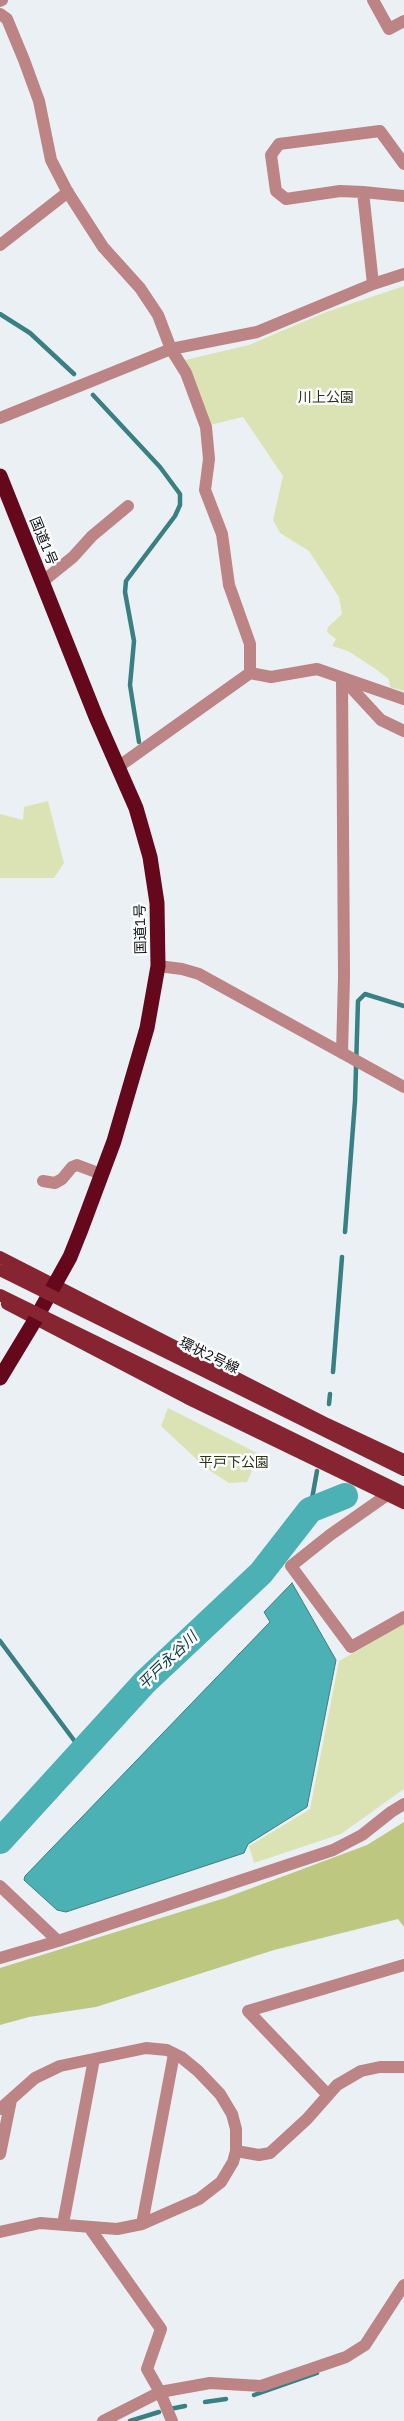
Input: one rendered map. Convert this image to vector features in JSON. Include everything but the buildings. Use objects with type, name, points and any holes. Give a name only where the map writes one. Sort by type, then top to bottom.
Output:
[{"type":"highway","name":"国道1号","points":[[0,476],[136,808],[150,857],[157,903],[158,966],[147,1028],[114,1141],[80,1232],[35,1320],[0,1378]]},
{"type":"main road","points":[[0,1257],[327,1424],[404,1460]]},
{"type":"main road","name":"環状2号線","points":[[0,1270],[404,1470]]},
{"type":"main road","points":[[0,1295],[404,1493]]},
{"type":"main road","points":[[0,1301],[187,1398],[404,1503]]},
{"type":"street","points":[[373,0],[389,29],[404,21]]},
{"type":"street","points":[[2,19],[39,101],[51,160],[68,192],[103,247],[140,288],[158,314],[171,349],[187,367],[206,427],[208,459],[205,490],[222,534],[229,585],[250,644],[250,673]]},
{"type":"street","points":[[404,164],[380,131],[278,144],[271,155],[276,192],[286,199],[340,191],[404,196]]},
{"type":"street","points":[[0,245],[68,192]]},
{"type":"street","points":[[363,192],[373,284]]},
{"type":"street","points":[[0,418],[171,349],[258,332],[373,284],[404,274]]},
{"type":"street","points":[[42,582],[73,557],[92,536],[128,506]]},
{"type":"street","points":[[118,767],[250,673],[271,677],[317,670],[404,700]]},
{"type":"street","points":[[342,678],[381,720],[404,731]]},
{"type":"street","points":[[342,678],[344,984],[342,1053]]},
{"type":"street","points":[[158,966],[182,969],[199,974],[404,1087]]},
{"type":"street","points":[[43,1181],[55,1183],[62,1179],[72,1167],[77,1165],[101,1174]]},
{"type":"street","points":[[387,1495],[330,1535],[291,1566],[351,1646],[404,1617]]},
{"type":"street","points":[[0,1958],[58,1941],[333,1850],[362,1835],[390,1812],[404,1804]]},
{"type":"street","points":[[0,1886],[58,1941]]},
{"type":"street","points":[[328,2095],[248,2012],[404,1965]]},
{"type":"street","points":[[0,2109],[35,2078],[60,2066],[146,2048],[167,2050],[198,2070],[220,2094],[232,2114],[236,2130],[236,2151],[229,2169],[221,2182],[199,2199],[142,2224],[117,2229],[40,2223],[0,2232]]},
{"type":"street","points":[[142,2224],[174,2054]]},
{"type":"street","points":[[63,2224],[94,2059]]},
{"type":"street","points":[[236,2151],[260,2155],[270,2153],[337,2085],[361,2071],[380,2067],[404,2067]]},
{"type":"street","points":[[0,2154],[11,2100]]},
{"type":"street","points":[[89,2228],[161,2329],[147,2370],[160,2392],[172,2421]]},
{"type":"street","points":[[103,2421],[160,2392],[210,2383],[261,2386],[346,2357],[364,2345],[404,2285]]},
{"type":"green space","name":"川上公園","points":[[404,286],[404,691],[390,687],[389,679],[348,651],[332,646],[336,639],[327,632],[328,627],[342,614],[339,597],[309,551],[280,533],[273,520],[283,476],[243,417],[210,425],[185,360],[249,345],[326,312]]},
{"type":"green space","points":[[48,801],[64,863],[54,878],[0,878],[0,814],[23,820],[24,807]]},
{"type":"green space","name":"平戸下公園","points":[[168,1408],[259,1454],[247,1482],[229,1483],[207,1469],[161,1426]]},
{"type":"green space","points":[[404,1624],[404,1789],[341,1834],[254,1863],[249,1846],[310,1809],[339,1661]]},
{"type":"green space","points":[[404,1822],[404,1927],[398,1919],[274,1950],[96,2007],[29,2017],[0,2025],[0,1968],[225,1898],[367,1845]]},
{"type":"water","points":[[292,1583],[336,1660],[307,1807],[248,1844],[244,1853],[66,1912],[57,1910],[24,1880],[25,1876],[270,1622],[264,1612]]},
{"type":"waterway","points":[[0,314],[30,333],[74,374]]},
{"type":"waterway","points":[[93,395],[160,467],[180,494],[180,505],[175,516],[126,581],[125,592],[134,641],[130,685],[139,742]]},
{"type":"waterway","points":[[345,1232],[355,1101],[358,1001],[365,994],[404,1006]]},
{"type":"waterway","points":[[333,1372],[342,1257]]},
{"type":"waterway","points":[[329,1404],[330,1394]]},
{"type":"waterway","points":[[310,1510],[317,1471]]},
{"type":"waterway","name":"平戸永谷川","points":[[0,1841],[145,1682],[261,1573],[310,1510],[345,1496]]},
{"type":"waterway","points":[[0,1641],[82,1751]]},
{"type":"waterway","points":[[254,2395],[317,2373]]},
{"type":"waterway","points":[[205,2402],[226,2399]]},
{"type":"waterway","points":[[170,2409],[185,2406]]},
{"type":"waterway","points":[[130,2421],[159,2412]]}]
